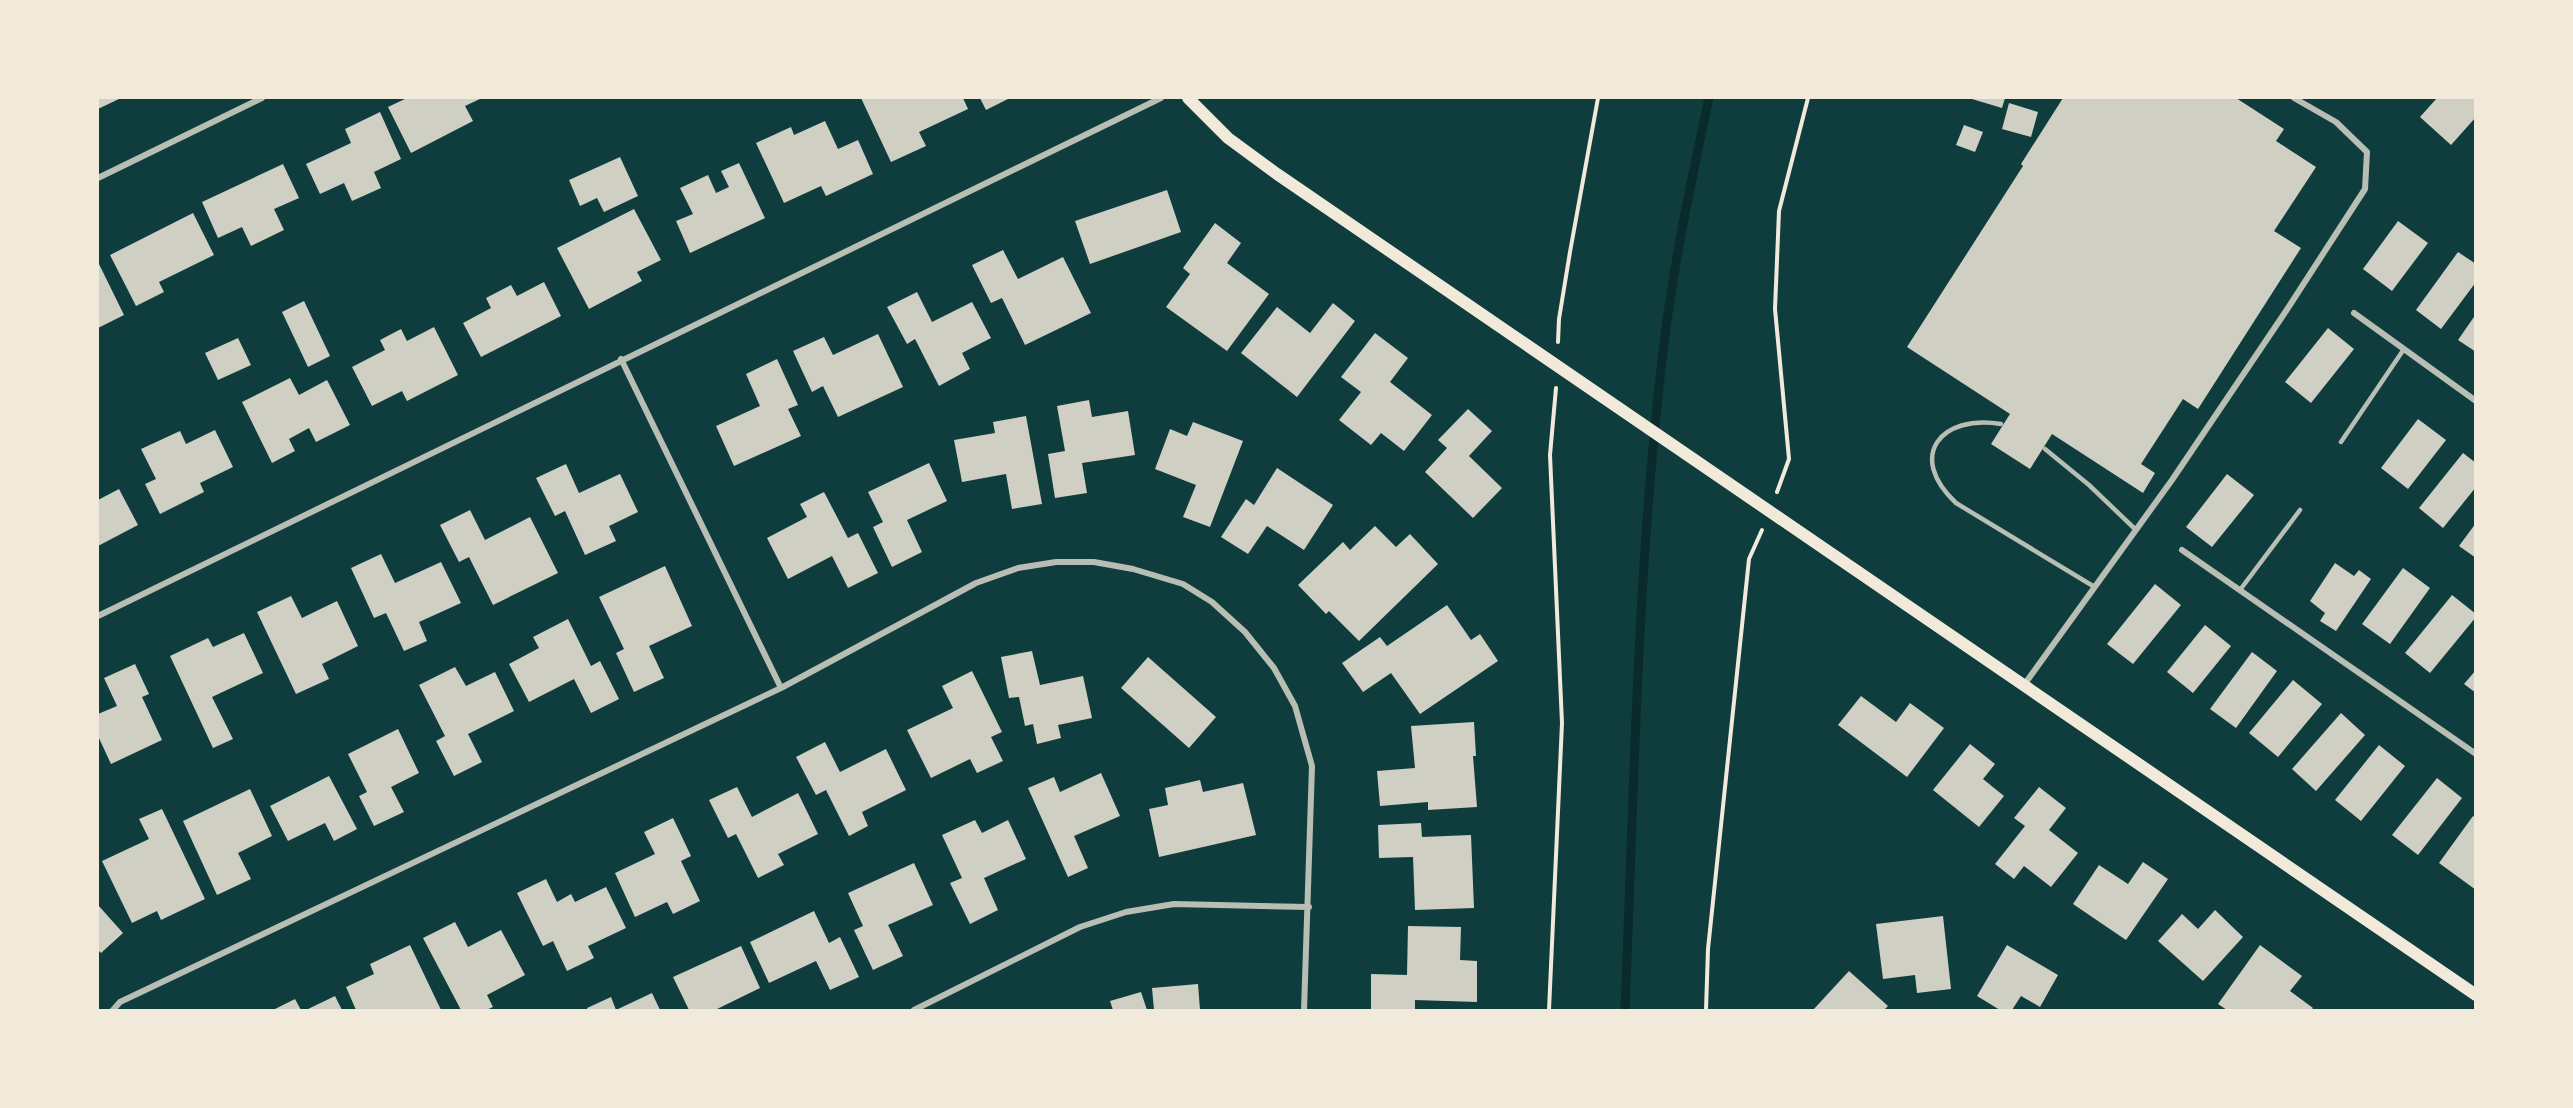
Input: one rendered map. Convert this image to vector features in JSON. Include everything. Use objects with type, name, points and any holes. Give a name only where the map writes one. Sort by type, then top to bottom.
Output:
[{"type":"main road","points":[[1188,98],[1228,138],[1277,174],[1584,382],[1730,485],[2475,995]]},
{"type":"street","points":[[98,178],[262,98]]},
{"type":"street","points":[[98,616],[621,359],[1161,98]]},
{"type":"street","points":[[2024,685],[2093,586],[2172,480],[2365,189],[2367,152],[2336,122],[2294,98]]},
{"type":"street","points":[[2354,313],[2475,401]]},
{"type":"street","points":[[621,359],[781,688]]},
{"type":"street","points":[[2182,550],[2475,754]]},
{"type":"street","points":[[113,1011],[120,1002],[781,688],[976,583],[1018,568],[1056,562],[1094,562],[1133,569],[1183,584],[1212,602],[1245,632],[1274,668],[1295,706],[1312,766],[1304,1011]]},
{"type":"street","points":[[914,1011],[1080,927],[1126,912],[1174,904],[1309,907]]},
{"type":"lane","points":[[2341,442],[2404,349]]},
{"type":"lane","points":[[2001,424],[1965,423],[1947,430],[1935,447],[1930,460],[1934,476],[1943,491],[1956,503],[2093,586]]},
{"type":"lane","points":[[2044,450],[2090,485],[2135,529]]},
{"type":"lane","points":[[2240,590],[2300,510]]},
{"type":"path","points":[[1559,319],[1598,98]]},
{"type":"path","points":[[1787,468],[1789,459],[1775,309],[1779,211],[1808,98]]},
{"type":"path","points":[[1549,1011],[1562,723],[1550,455],[1554,421]]},
{"type":"path","points":[[1706,1011],[1708,950],[1749,559]]},
{"type":"building","points":[[98,98],[121,98],[98,109]]},
{"type":"building","points":[[407,98],[482,98],[465,106],[473,121],[411,153],[388,107]]},
{"type":"building","points":[[861,98],[963,98],[968,109],[919,132],[926,146],[891,162]]},
{"type":"building","points":[[980,98],[1010,98],[986,110]]},
{"type":"building","points":[[1972,98],[2005,98],[2002,108]]},
{"type":"building","points":[[2063,98],[2236,98],[2284,129],[2276,141],[2316,167],[2274,231],[2301,248],[2198,409],[2183,399],[2141,464],[2155,473],[2143,493],[2052,434],[2030,469],[1991,444],[2010,414],[1907,347],[2023,166],[2021,164]]},
{"type":"building","points":[[2437,98],[2476,98],[2476,117],[2451,145],[2420,117]]},
{"type":"building","points":[[2009,103],[2038,112],[2031,137],[2002,129]]},
{"type":"building","points":[[380,112],[401,159],[374,172],[381,188],[352,201],[344,183],[320,194],[306,164],[351,143],[345,129]]},
{"type":"building","points":[[825,121],[838,149],[858,140],[873,174],[826,196],[821,186],[784,203],[756,143],[791,127],[794,135]]},
{"type":"building","points":[[1964,125],[1983,132],[1975,152],[1956,145]]},
{"type":"building","points":[[620,157],[638,196],[604,212],[597,198],[580,206],[569,180]]},
{"type":"building","points":[[739,163],[765,218],[690,253],[676,221],[693,214],[680,188],[708,175],[716,193],[729,187],[721,171]]},
{"type":"building","points":[[283,164],[299,198],[274,209],[284,230],[251,246],[242,227],[218,238],[202,202]]},
{"type":"building","points":[[1167,190],[1181,232],[1090,264],[1075,221]]},
{"type":"building","points":[[634,209],[661,260],[637,272],[642,281],[589,309],[557,248]]},
{"type":"building","points":[[193,213],[214,255],[159,282],[164,292],[136,306],[110,255]]},
{"type":"building","points":[[2398,221],[2428,243],[2392,291],[2363,269]]},
{"type":"building","points":[[1215,223],[1241,243],[1227,263],[1269,294],[1227,351],[1166,307],[1190,274],[1183,268]]},
{"type":"building","points":[[1003,250],[1018,279],[1063,257],[1091,313],[1025,345],[1002,298],[991,303],[972,265]]},
{"type":"building","points":[[2458,252],[2476,264],[2476,282],[2441,329],[2416,310]]},
{"type":"building","points":[[98,262],[124,315],[98,328]]},
{"type":"building","points":[[544,282],[561,316],[481,357],[463,323],[491,308],[486,298],[511,285],[517,296]]},
{"type":"building","points":[[917,292],[932,322],[972,302],[991,338],[962,353],[970,369],[939,386],[915,339],[907,344],[887,307]]},
{"type":"building","points":[[304,301],[330,356],[308,367],[282,312]]},
{"type":"building","points":[[1333,303],[1355,321],[1297,397],[1241,353],[1277,307],[1310,333]]},
{"type":"building","points":[[2476,314],[2476,352],[2458,340]]},
{"type":"building","points":[[434,327],[458,375],[407,401],[402,391],[372,406],[352,367],[385,350],[380,340],[401,329],[407,341]]},
{"type":"building","points":[[2328,328],[2354,349],[2311,403],[2285,382]]},
{"type":"building","points":[[1375,333],[1408,358],[1390,382],[1432,415],[1404,451],[1381,433],[1371,445],[1339,420],[1361,392],[1341,377]]},
{"type":"building","points":[[878,334],[903,387],[838,417],[823,386],[812,392],[793,351],[824,337],[833,355]]},
{"type":"building","points":[[238,338],[251,365],[218,380],[205,353]]},
{"type":"building","points":[[777,359],[798,405],[788,409],[801,436],[734,466],[716,426],[760,406],[746,374]]},
{"type":"building","points":[[290,378],[299,395],[327,380],[350,425],[316,442],[309,428],[289,439],[295,451],[272,463],[242,402]]},
{"type":"building","points":[[1089,400],[1092,417],[1128,411],[1135,455],[1082,463],[1087,493],[1055,498],[1048,454],[1065,451],[1057,406]]},
{"type":"building","points":[[1468,409],[1492,431],[1469,456],[1502,488],[1473,518],[1425,472],[1447,448],[1438,440]]},
{"type":"building","points":[[1026,416],[1042,504],[1012,509],[1006,474],[962,482],[954,440],[995,433],[993,422]]},
{"type":"building","points":[[2418,419],[2446,440],[2408,489],[2381,468]]},
{"type":"building","points":[[1193,422],[1243,441],[1210,527],[1183,517],[1196,485],[1155,469],[1170,429],[1187,436]]},
{"type":"building","points":[[215,430],[233,467],[200,483],[204,492],[160,514],[145,484],[156,479],[141,449],[180,431],[186,444]]},
{"type":"building","points":[[2463,453],[2476,463],[2476,487],[2443,528],[2419,508]]},
{"type":"building","points":[[929,463],[947,501],[907,520],[922,552],[892,567],[873,527],[883,522],[868,492]]},
{"type":"building","points":[[566,464],[579,493],[620,474],[638,512],[609,526],[616,541],[585,555],[565,511],[555,516],[536,478]]},
{"type":"building","points":[[1277,468],[1333,505],[1304,550],[1267,526],[1248,554],[1221,537],[1246,499],[1254,505]]},
{"type":"building","points":[[2227,474],[2254,495],[2212,547],[2186,527]]},
{"type":"building","points":[[119,489],[138,525],[98,546],[98,500]]},
{"type":"building","points":[[824,492],[848,538],[858,533],[878,573],[848,588],[832,556],[788,579],[767,538],[807,517],[800,504]]},
{"type":"building","points":[[470,510],[485,540],[530,517],[558,573],[493,605],[469,557],[459,562],[440,525]]},
{"type":"building","points":[[2476,523],[2476,558],[2459,546]]},
{"type":"building","points":[[1375,526],[1396,547],[1410,534],[1438,564],[1359,641],[1329,611],[1326,614],[1298,585],[1343,542],[1350,550]]},
{"type":"building","points":[[381,554],[395,583],[441,562],[461,603],[419,622],[427,641],[404,651],[386,613],[374,618],[351,568]]},
{"type":"building","points":[[2335,563],[2354,576],[2359,570],[2371,579],[2336,631],[2320,621],[2325,613],[2310,601]]},
{"type":"building","points":[[665,566],[692,626],[649,646],[664,678],[634,692],[616,653],[624,649],[599,597]]},
{"type":"building","points":[[2403,568],[2430,588],[2390,644],[2362,624]]},
{"type":"building","points":[[2155,584],[2181,605],[2133,664],[2107,644]]},
{"type":"building","points":[[2452,595],[2476,614],[2476,617],[2430,673],[2405,653]]},
{"type":"building","points":[[291,596],[302,618],[337,601],[358,646],[322,664],[329,679],[296,694],[257,612]]},
{"type":"building","points":[[1447,605],[1471,640],[1480,634],[1498,661],[1420,714],[1391,673],[1363,692],[1342,663],[1380,637],[1387,646]]},
{"type":"building","points":[[568,619],[591,666],[600,661],[619,699],[591,713],[574,679],[529,702],[509,664],[539,648],[533,637]]},
{"type":"building","points":[[2205,625],[2231,646],[2193,693],[2167,672]]},
{"type":"building","points":[[244,633],[263,673],[212,697],[233,739],[213,748],[170,656],[208,638],[213,647]]},
{"type":"building","points":[[1032,651],[1040,685],[1083,676],[1092,718],[1058,725],[1061,738],[1037,744],[1033,724],[1025,726],[1019,697],[1009,698],[1001,657]]},
{"type":"building","points":[[2252,652],[2277,671],[2236,728],[2210,709]]},
{"type":"building","points":[[1148,657],[1216,717],[1189,748],[1121,688]]},
{"type":"building","points":[[135,664],[149,694],[142,697],[162,740],[111,764],[98,736],[98,714],[117,706],[104,678]]},
{"type":"building","points":[[455,667],[466,686],[495,672],[514,711],[468,734],[482,762],[454,776],[436,741],[445,736],[419,685]]},
{"type":"building","points":[[2476,670],[2476,693],[2464,684]]},
{"type":"building","points":[[972,671],[1002,732],[991,737],[1003,761],[977,773],[970,759],[931,778],[907,730],[953,708],[942,686]]},
{"type":"building","points":[[2293,680],[2322,704],[2278,757],[2249,733]]},
{"type":"building","points":[[1861,696],[1896,722],[1910,703],[1944,728],[1907,777],[1838,725]]},
{"type":"building","points":[[2341,713],[2365,735],[2316,791],[2292,769]]},
{"type":"building","points":[[1474,722],[1476,756],[1473,756],[1477,807],[1428,810],[1428,802],[1380,806],[1377,771],[1415,768],[1411,726]]},
{"type":"building","points":[[398,729],[419,773],[391,787],[404,812],[374,826],[359,796],[367,792],[348,754]]},
{"type":"building","points":[[825,742],[840,772],[886,749],[906,790],[862,812],[868,826],[849,836],[826,790],[816,795],[796,757]]},
{"type":"building","points":[[1970,744],[1995,764],[1983,779],[2004,796],[1979,827],[1933,790]]},
{"type":"building","points":[[2379,745],[2405,766],[2361,821],[2335,800]]},
{"type":"building","points":[[1101,773],[1120,816],[1074,836],[1088,868],[1068,877],[1028,788],[1054,777],[1060,792]]},
{"type":"building","points":[[329,776],[357,829],[334,841],[325,823],[288,841],[270,806]]},
{"type":"building","points":[[2437,778],[2462,798],[2418,855],[2392,835]]},
{"type":"building","points":[[1200,780],[1203,792],[1243,783],[1256,835],[1159,857],[1149,809],[1168,805],[1165,788]]},
{"type":"building","points":[[737,787],[752,817],[798,793],[818,834],[778,854],[784,865],[758,878],[736,834],[728,838],[709,800]]},
{"type":"building","points":[[2039,787],[2066,808],[2049,830],[2078,853],[2051,887],[2024,866],[2014,879],[1995,864],[2025,826],[2014,818]]},
{"type":"building","points":[[250,789],[272,836],[238,853],[251,879],[217,895],[183,821]]},
{"type":"building","points":[[162,809],[205,899],[161,920],[157,911],[132,923],[102,861],[149,839],[139,819]]},
{"type":"building","points":[[2473,816],[2476,818],[2476,890],[2439,863]]},
{"type":"building","points":[[673,818],[691,856],[681,861],[700,901],[673,914],[667,902],[635,917],[615,873],[655,854],[644,832]]},
{"type":"building","points":[[975,820],[982,833],[1008,820],[1026,859],[984,878],[998,910],[970,924],[950,883],[962,878],[942,835]]},
{"type":"building","points":[[1421,823],[1422,837],[1471,835],[1474,908],[1415,910],[1413,857],[1379,858],[1378,825]]},
{"type":"building","points":[[2143,862],[2168,879],[2126,940],[2073,904],[2099,865],[2128,884]]},
{"type":"building","points":[[914,863],[933,905],[888,925],[903,956],[873,970],[854,930],[863,926],[848,893]]},
{"type":"building","points":[[546,879],[557,902],[571,894],[575,902],[606,887],[626,928],[588,946],[594,958],[567,971],[553,941],[543,946],[517,893]]},
{"type":"building","points":[[98,905],[123,933],[101,953],[98,950]]},
{"type":"building","points":[[2215,910],[2243,937],[2203,981],[2158,941],[2182,914],[2198,929]]},
{"type":"building","points":[[814,911],[829,943],[840,937],[859,977],[830,990],[816,961],[769,983],[750,942]]},
{"type":"building","points":[[1943,916],[1951,989],[1917,993],[1915,975],[1883,979],[1876,924]]},
{"type":"building","points":[[455,922],[468,947],[501,930],[525,975],[487,995],[493,1007],[486,1010],[461,1010],[423,938]]},
{"type":"building","points":[[1408,926],[1461,927],[1460,960],[1477,961],[1477,1002],[1415,1000],[1415,1010],[1371,1010],[1371,974],[1407,975]]},
{"type":"building","points":[[410,945],[441,1010],[356,1010],[346,987],[374,974],[370,964]]},
{"type":"building","points":[[2007,945],[2058,975],[2040,1007],[2021,996],[2012,1010],[2000,1010],[1977,996]]},
{"type":"building","points":[[2260,945],[2302,976],[2290,991],[2313,1008],[2311,1010],[2227,1010],[2218,1004]]},
{"type":"building","points":[[741,946],[760,988],[715,1010],[689,1010],[673,977]]},
{"type":"building","points":[[1849,971],[1888,1006],[1884,1010],[1813,1010]]},
{"type":"building","points":[[1198,984],[1200,1010],[1154,1010],[1152,988]]},
{"type":"building","points":[[1141,992],[1147,1010],[1113,1010],[1110,1001]]},
{"type":"building","points":[[652,993],[660,1010],[616,1010]]},
{"type":"building","points":[[335,996],[342,1010],[306,1010]]},
{"type":"building","points":[[611,997],[616,1010],[588,1010],[587,1008]]},
{"type":"building","points":[[295,999],[301,1010],[273,1010]]},
{"type":"waterway","points":[[1625,1010],[1642,598],[1654,434],[1677,256],[1709,98]]}]
